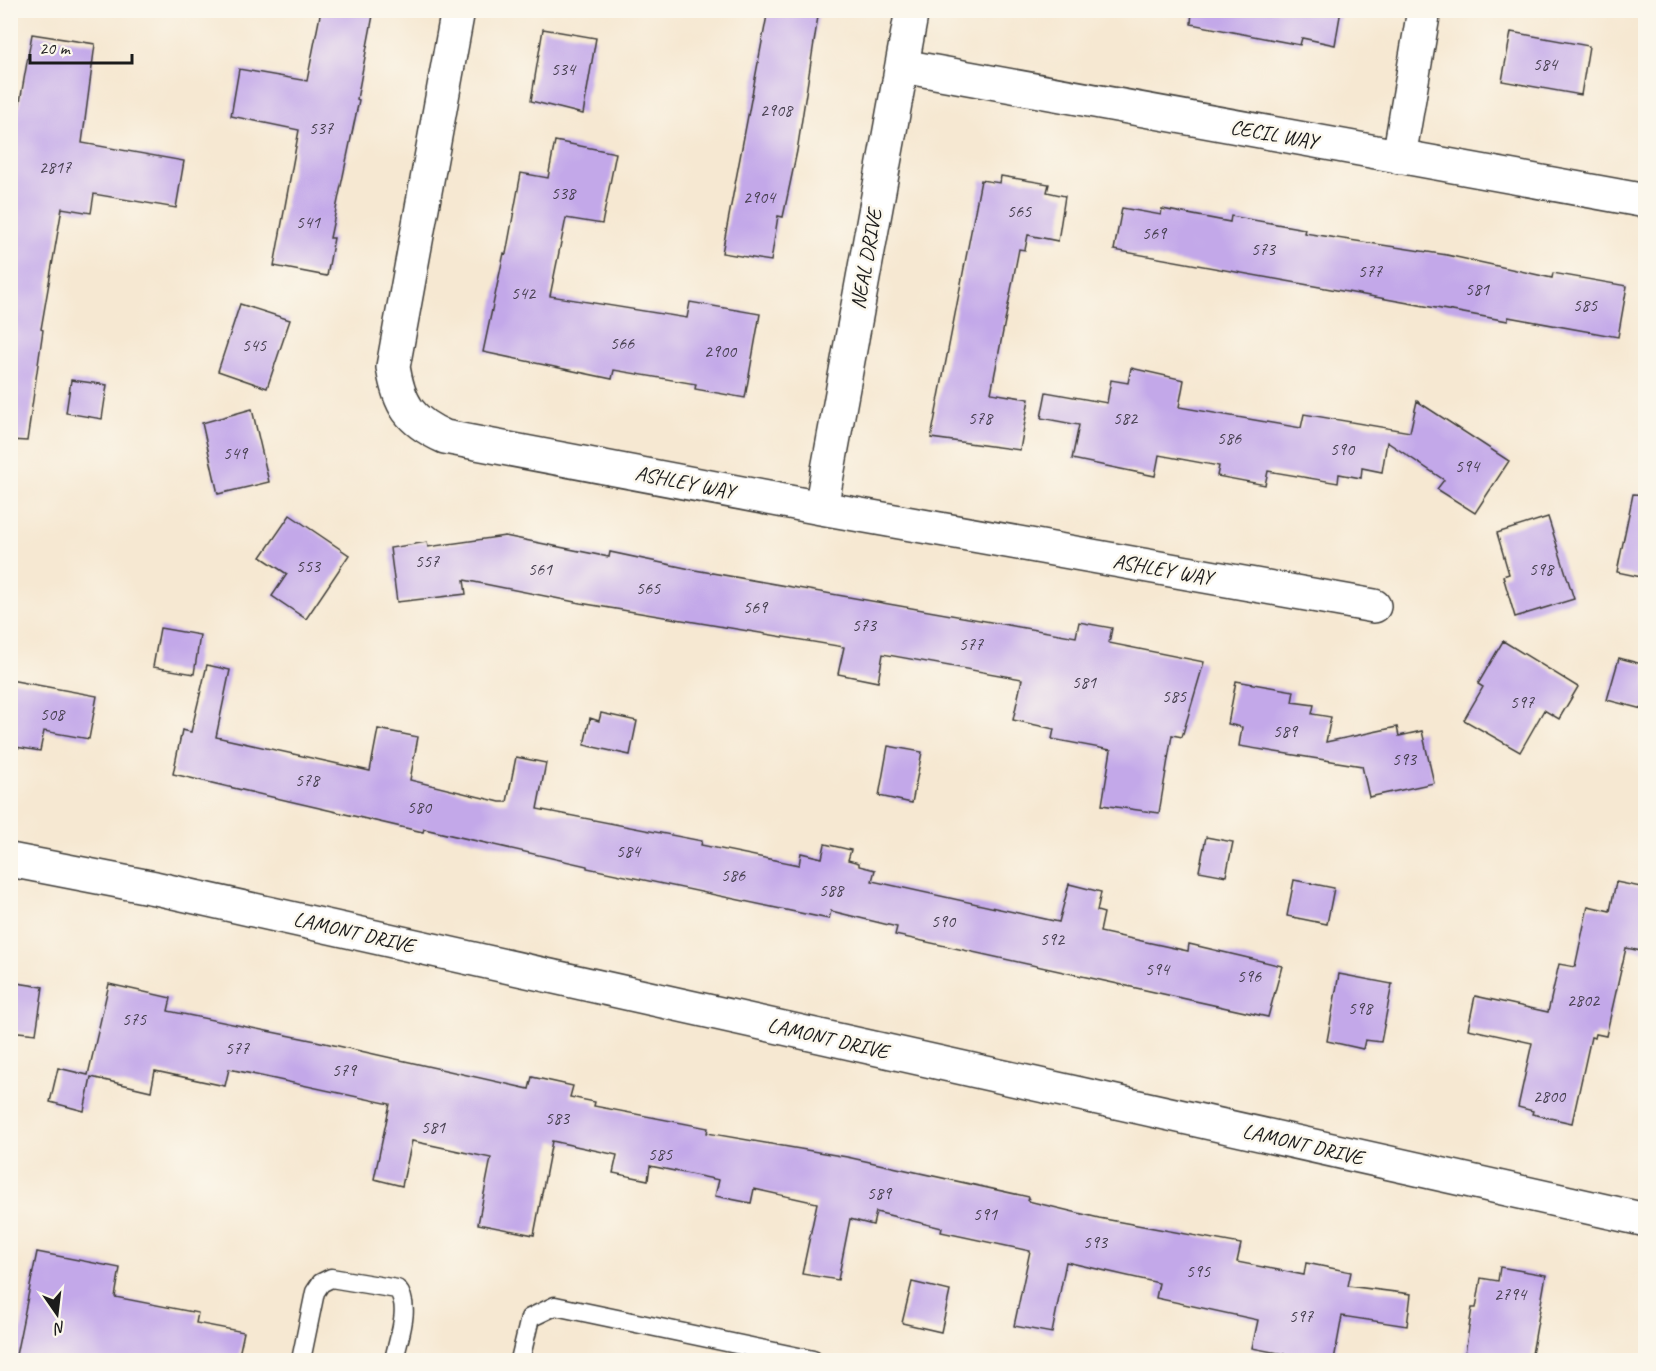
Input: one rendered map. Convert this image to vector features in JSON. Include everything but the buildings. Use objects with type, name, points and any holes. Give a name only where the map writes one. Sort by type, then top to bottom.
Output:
[{"type":"street","name":"ASHLEY WAY","points":[[458,10],[394,352],[393,367],[398,394],[408,412],[430,430],[445,437],[821,508],[1374,606]]},
{"type":"street","name":"NEAL DRIVE","points":[[821,508],[912,10]]},
{"type":"street","points":[[1399,157],[1424,10]]},
{"type":"street","name":"CECIL WAY","points":[[902,66],[1646,201]]},
{"type":"street","name":"LAMONT DRIVE","points":[[10,860],[155,888],[1646,1220]]},
{"type":"lane","points":[[301,1360],[315,1292],[321,1282],[331,1278],[397,1289],[403,1296],[404,1307],[394,1360]]},
{"type":"lane","points":[[520,1360],[530,1318],[555,1306],[813,1360]]}]
